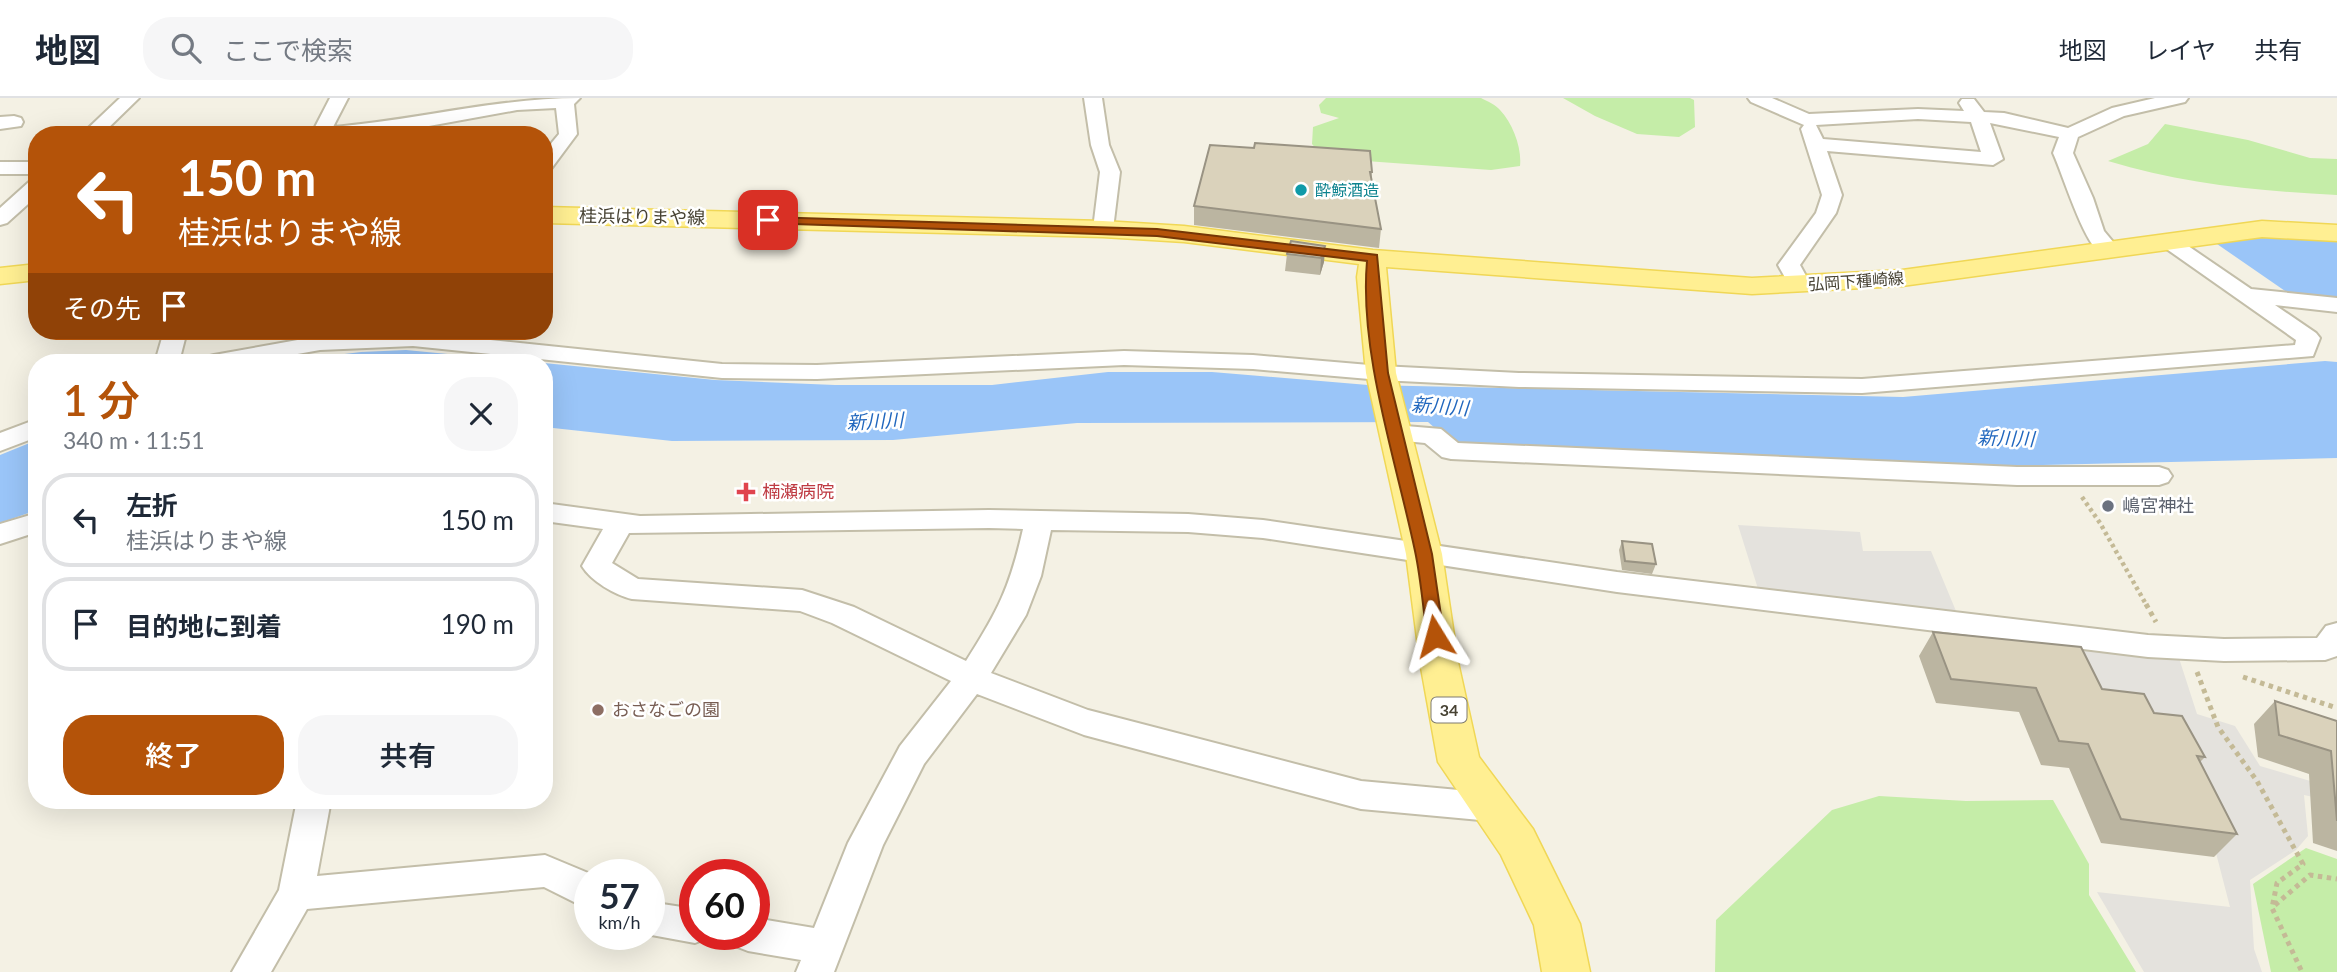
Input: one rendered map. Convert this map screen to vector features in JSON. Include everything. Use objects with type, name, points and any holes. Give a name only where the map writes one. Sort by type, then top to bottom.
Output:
[{"type":"main road","name":"桂浜はりまや線","points":[[553,215],[1103,229],[1184,234],[1373,258]]},
{"type":"main road","name":"弘岡下種崎線","points":[[1373,258],[1676,282],[1800,285],[1902,278],[2262,229],[2337,233]]},
{"type":"main road","name":"34","points":[[1373,258],[1371,278],[1382,377],[1424,554],[1439,662],[1459,762],[1517,842],[1557,924],[1566,972]]},
{"type":"main road","points":[[0,276],[28,273]]},
{"type":"street","points":[[100,126],[130,98]]},
{"type":"street","points":[[321,126],[338,98]]},
{"type":"street","points":[[1093,98],[1100,145],[1110,172],[1103,229]]},
{"type":"street","points":[[1757,98],[1806,120],[1918,114],[1978,117],[2014,121],[2070,134],[2118,112],[2179,98]]},
{"type":"street","points":[[1816,144],[1993,159],[1978,117],[1964,98]]},
{"type":"street","points":[[2096,98],[2103,107],[2118,112]]},
{"type":"street","points":[[396,126],[517,105],[568,100],[568,135],[553,154]]},
{"type":"street","points":[[1800,285],[1789,265],[1826,213],[1832,195],[1806,120]]},
{"type":"street","points":[[2070,134],[2063,153],[2083,198],[2094,232],[2108,248]]},
{"type":"street","points":[[0,168],[28,168]]},
{"type":"street","points":[[0,219],[28,193]]},
{"type":"street","points":[[423,340],[722,371],[817,372],[1124,358],[1253,362],[1382,377],[1862,386],[2151,361],[2305,351],[2308,338],[2168,241]]},
{"type":"street","points":[[2247,295],[2337,305]]},
{"type":"street","points":[[259,354],[320,343],[390,340]]},
{"type":"street","points":[[1392,428],[1432,435],[1451,451],[2067,476],[2158,476]]},
{"type":"street","points":[[0,443],[28,432]]},
{"type":"street","points":[[553,513],[620,524],[1039,520],[1188,523],[1263,529],[1631,584],[2179,648],[2333,646]]},
{"type":"street","points":[[770,942],[820,959],[866,843],[912,755],[972,677],[1011,615],[1027,576],[1039,520]]},
{"type":"street","points":[[620,524],[596,566],[632,589],[802,601],[843,615],[972,677],[1084,722],[1349,792],[1491,807]]},
{"type":"street","points":[[0,534],[28,525]]},
{"type":"street","points":[[251,972],[296,894],[312,809]]},
{"type":"street","points":[[296,894],[545,871],[574,883]]},
{"type":"path","points":[[2067,476],[2179,648],[2218,727],[2257,781],[2303,864],[2277,883],[2272,908],[2302,972]]},
{"type":"path","points":[[2231,673],[2337,708]]},
{"type":"path","points":[[2272,908],[2310,875],[2337,879]]},
{"type":"green space","points":[[1326,98],[1481,98],[1498,108],[1509,122],[1518,144],[1520,166],[1491,170],[1324,158],[1312,144],[1313,127],[1339,118],[1321,113],[1319,105]]},
{"type":"green space","points":[[1563,98],[1690,98],[1694,100],[1695,127],[1679,137],[1637,134],[1595,116]]},
{"type":"green space","points":[[2165,124],[2248,140],[2310,158],[2337,159],[2337,195],[2193,181],[2108,161],[2148,144]]},
{"type":"green space","points":[[1879,796],[1966,801],[2053,800],[2089,864],[2089,895],[2136,972],[1715,972],[1716,920],[1832,810]]},
{"type":"green space","points":[[2306,848],[2337,859],[2337,972],[2271,972],[2253,884]]},
{"type":"shaded area","points":[[1738,525],[1860,532],[1863,551],[1931,551],[1956,611],[1759,592]]},
{"type":"shaded area","points":[[2082,647],[2178,655],[2197,714],[2235,726],[2260,766],[2337,789],[2337,802],[2304,795],[2308,836],[2296,850],[2250,880],[2254,949],[2262,972],[2144,972],[2097,892],[2230,907],[2202,799],[2106,700]]},
{"type":"water","points":[[2271,236],[2337,239],[2337,299],[2288,293],[2217,244]]},
{"type":"water","points":[[406,350],[449,354],[345,354]]},
{"type":"water","name":"新川川","points":[[2337,362],[2337,458],[1963,467],[1453,444],[1428,422],[1077,423],[893,440],[672,441],[553,428],[553,364],[715,380],[835,385],[992,385],[1108,372],[1212,372],[1368,385],[1903,397]]},
{"type":"water","points":[[28,444],[28,513],[0,523],[0,455]]},
{"type":"building","points":[[1255,143],[1370,151],[1370,172],[1381,229],[1194,206],[1210,145],[1254,148]]},
{"type":"building","points":[[1291,241],[1325,246],[1321,258],[1287,254]]},
{"type":"building","points":[[1622,541],[1652,544],[1656,564],[1625,561]]},
{"type":"building","points":[[1933,632],[2081,647],[2102,689],[2144,694],[2154,713],[2182,716],[2205,757],[2197,756],[2237,834],[2121,819],[2088,744],[2059,741],[2036,688],[1951,679]]},
{"type":"building","points":[[2275,701],[2337,721],[2337,821],[2331,751],[2279,735]]},
{"type":"place","name":"酔鯨酒造","points":[[1301,190]]},
{"type":"place","name":"楠瀬病院","points":[[746,492]]},
{"type":"place","name":"嶋宮神社","points":[[2108,506]]},
{"type":"place","name":"おさなごの園","points":[[598,710]]},
{"type":"route","points":[[768,220],[1103,229],[1184,234],[1373,258],[1371,278],[1381,373],[1424,554],[1435,636]]}]
